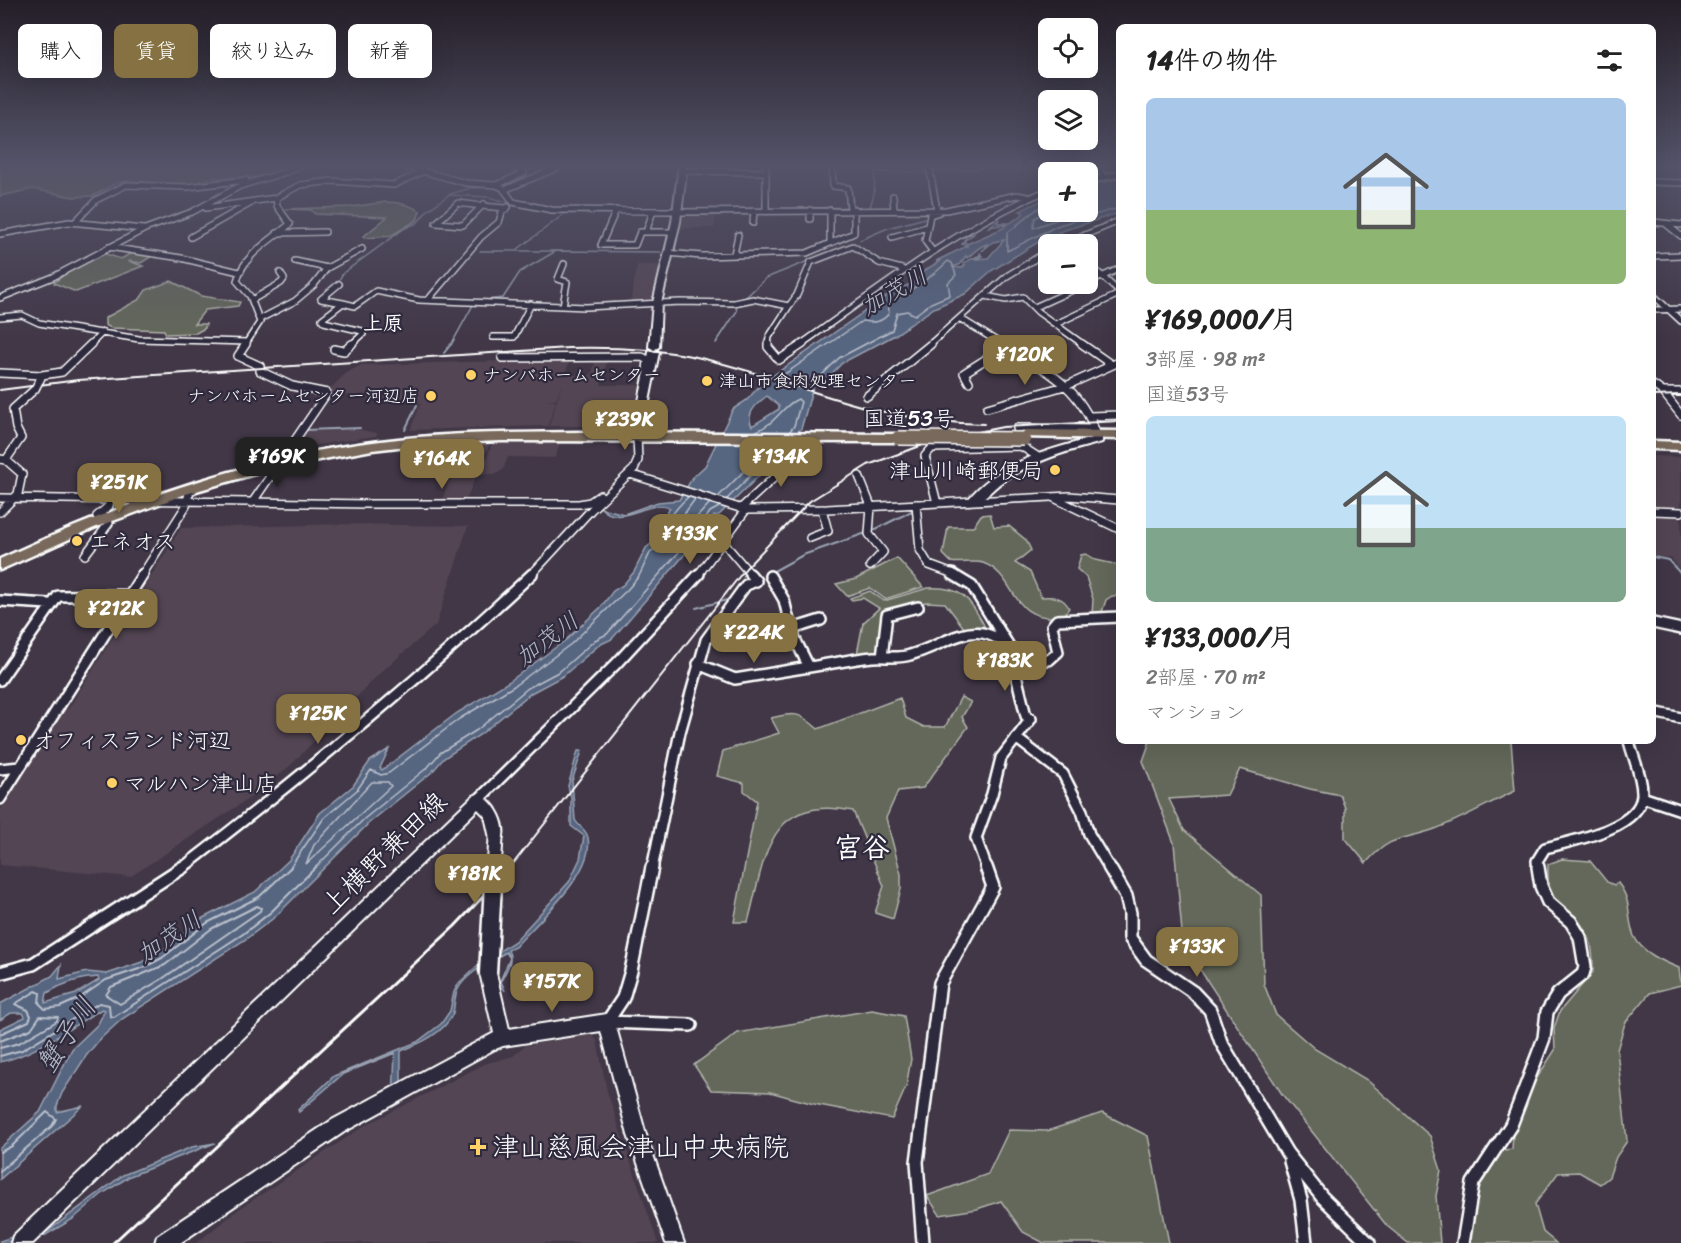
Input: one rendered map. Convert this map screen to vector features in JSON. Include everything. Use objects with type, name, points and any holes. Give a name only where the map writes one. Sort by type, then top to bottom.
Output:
[{"type":"highway","name":"国道53号","points":[[0,559],[210,476],[281,460],[373,446],[442,439],[638,433],[812,440],[898,436],[1023,440],[1116,435]]},
{"type":"highway","name":"国道53号","points":[[1096,435],[1116,440]]},
{"type":"highway","points":[[1656,445],[1681,446]]},
{"type":"highway","points":[[1656,450],[1681,451]]},
{"type":"highway","name":"国道53号","points":[[147,500],[281,460]]},
{"type":"highway","name":"国道53号","points":[[0,565],[103,517]]},
{"type":"main road","points":[[638,433],[654,350],[657,303],[675,222]]},
{"type":"main road","points":[[972,501],[994,482],[1038,457],[1096,435]]},
{"type":"main road","name":"上横野兼田線","points":[[20,1243],[478,800],[492,813],[496,838],[488,974],[503,1038]]},
{"type":"main road","points":[[164,1243],[338,1126],[503,1038],[607,1022],[637,1135],[675,1243]]},
{"type":"street","points":[[75,222],[145,229]]},
{"type":"street","points":[[0,234],[75,222]]},
{"type":"street","points":[[0,298],[53,277],[145,229],[164,222]]},
{"type":"street","points":[[191,237],[218,222]]},
{"type":"street","points":[[252,502],[327,393],[292,386],[261,372],[260,366],[238,357],[260,324],[252,300],[237,281],[239,272],[261,244],[290,222]]},
{"type":"street","points":[[437,222],[463,225],[466,222]]},
{"type":"street","points":[[428,300],[481,237],[499,222]]},
{"type":"street","points":[[611,222],[601,245],[635,245],[640,232],[674,232]]},
{"type":"street","points":[[646,232],[649,222]]},
{"type":"street","points":[[830,222],[830,243]]},
{"type":"street","points":[[853,222],[854,233],[860,243],[811,262],[797,295],[770,337],[768,347],[780,360],[902,268],[979,222]]},
{"type":"street","points":[[928,222],[925,241],[931,249]]},
{"type":"street","points":[[1089,234],[1116,222]]},
{"type":"street","points":[[1656,222],[1681,225]]},
{"type":"street","points":[[1666,224],[1681,236]]},
{"type":"street","points":[[892,237],[927,227]]},
{"type":"street","points":[[277,233],[325,232]]},
{"type":"street","points":[[667,253],[702,256],[807,253],[854,233]]},
{"type":"street","points":[[734,254],[738,235]]},
{"type":"street","points":[[853,246],[879,263],[902,268]]},
{"type":"street","points":[[109,247],[180,258],[239,272]]},
{"type":"street","points":[[260,319],[295,301],[315,285],[327,268],[363,249]]},
{"type":"street","points":[[1656,256],[1681,255]]},
{"type":"street","points":[[867,396],[961,319],[1007,276],[1038,257]]},
{"type":"street","points":[[295,261],[327,268]]},
{"type":"street","points":[[563,306],[567,282],[558,279],[564,264]]},
{"type":"street","points":[[1035,307],[1116,271]]},
{"type":"street","points":[[252,300],[281,283],[284,279],[280,273]]},
{"type":"street","points":[[1098,274],[1116,290]]},
{"type":"street","points":[[339,285],[321,299],[355,306],[376,291],[428,300],[563,306],[616,307],[657,303],[734,303],[753,299],[789,306]]},
{"type":"street","points":[[1056,324],[1116,294]]},
{"type":"street","points":[[985,296],[1006,300],[1023,297],[1056,324],[1116,364]]},
{"type":"street","points":[[1656,298],[1681,321]]},
{"type":"street","points":[[334,349],[344,351],[363,334],[362,331],[324,322],[322,319],[343,303]]},
{"type":"street","points":[[493,337],[514,337],[531,304]]},
{"type":"street","points":[[1656,310],[1681,309]]},
{"type":"street","points":[[0,317],[22,315],[39,323],[143,339],[247,342]]},
{"type":"street","points":[[961,319],[1068,385],[1090,416],[1096,435]]},
{"type":"street","points":[[0,374],[40,378],[62,372],[103,332]]},
{"type":"street","points":[[969,382],[964,373],[1005,347]]},
{"type":"street","points":[[502,358],[646,358],[649,363],[644,385],[646,394]]},
{"type":"street","points":[[987,408],[1068,385],[1116,364]]},
{"type":"street","points":[[0,512],[15,498],[22,483],[22,474],[3,460],[21,438],[16,428],[13,409],[35,389],[40,378]]},
{"type":"street","points":[[1656,387],[1679,407],[1681,415]]},
{"type":"street","points":[[1663,392],[1681,392]]},
{"type":"street","points":[[1090,416],[1116,415]]},
{"type":"street","points":[[0,973],[33,964],[164,882],[299,779],[480,622],[532,574],[591,510],[632,475],[637,463],[638,433]]},
{"type":"street","points":[[478,800],[616,664],[710,562],[724,543],[741,509],[812,440]]},
{"type":"street","points":[[937,503],[926,458],[928,449],[1023,440],[1038,457]]},
{"type":"street","points":[[0,498],[583,504],[632,475],[741,509],[822,509],[1084,496],[1116,500]]},
{"type":"street","points":[[859,476],[871,506],[869,534],[883,555],[870,566]]},
{"type":"street","points":[[0,799],[189,500],[189,493],[197,486]]},
{"type":"street","points":[[1051,497],[1116,528]]},
{"type":"street","points":[[85,555],[109,523],[103,517],[110,506],[110,499]]},
{"type":"street","points":[[916,504],[921,550],[927,563],[967,580],[1018,657],[1049,660],[1058,652],[1052,626],[1057,620],[1116,617]]},
{"type":"street","points":[[810,538],[828,531],[822,509]]},
{"type":"street","points":[[1656,510],[1681,512]]},
{"type":"street","points":[[607,1022],[623,998],[631,971],[680,732],[706,640],[746,585],[756,581],[724,543]]},
{"type":"street","points":[[770,576],[784,600],[792,629],[809,667]]},
{"type":"street","points":[[0,680],[34,633],[49,604],[58,596],[130,594]]},
{"type":"street","points":[[0,601],[49,604]]},
{"type":"street","points":[[882,657],[887,615],[918,607]]},
{"type":"street","points":[[792,629],[821,620]]},
{"type":"street","points":[[1656,624],[1681,629]]},
{"type":"street","points":[[698,664],[735,679],[745,679],[809,667],[882,657],[909,656],[942,640],[973,632],[989,635],[1009,646],[1018,691],[1026,716],[1031,719],[1001,758],[993,794],[976,838],[993,887],[940,983],[917,1162],[923,1243]]},
{"type":"street","points":[[1656,713],[1681,718]]},
{"type":"street","points":[[1016,738],[1063,774],[1082,812],[1089,834],[1126,896],[1130,913],[1130,938],[1146,960],[1193,992],[1210,1010],[1221,1042],[1287,1153],[1322,1197],[1369,1243]]},
{"type":"street","points":[[1463,1243],[1476,1175],[1511,1125],[1544,1038],[1547,1012],[1558,994],[1583,974],[1585,967],[1580,937],[1571,922],[1548,902],[1541,886],[1537,861],[1545,848],[1608,830],[1633,816],[1640,809],[1642,797],[1630,744]]},
{"type":"street","points":[[0,770],[20,767]]},
{"type":"street","points":[[1642,797],[1681,810]]},
{"type":"street","points":[[607,1022],[692,1025]]},
{"type":"street","points":[[1287,1153],[1299,1191],[1306,1243]]},
{"type":"shaded area","points":[[682,222],[715,222],[714,228],[681,228]]},
{"type":"shaded area","points":[[637,265],[661,265],[655,303],[630,304]]},
{"type":"shaded area","name":"ナンバホームセンター河辺店","points":[[570,359],[565,375],[591,375],[596,359],[608,359],[601,385],[642,385],[632,423],[617,426],[549,426],[562,384],[556,400],[546,401],[556,401],[548,426],[410,430],[421,403],[335,394],[329,390],[346,373],[361,365]]},
{"type":"shaded area","points":[[357,429],[377,433],[376,436],[296,448],[306,431]]},
{"type":"shaded area","points":[[491,441],[466,500],[442,501],[452,471],[418,472],[430,444]]},
{"type":"shaded area","points":[[493,441],[561,441],[555,458],[508,457],[503,470],[496,474],[480,474]]},
{"type":"shaded area","points":[[1656,456],[1681,457],[1681,571],[1671,558],[1656,557]]},
{"type":"shaded area","points":[[346,524],[468,526],[436,625],[380,673],[292,764],[262,790],[130,877],[0,865],[0,810],[64,709],[69,708],[181,528]]},
{"type":"shaded area","name":"津山慈風会津山中央病院","points":[[590,1034],[597,1040],[607,1091],[658,1243],[196,1243],[239,1209],[364,1126],[484,1064],[513,1056],[524,1046]]},
{"type":"green space","points":[[381,222],[414,222],[391,236],[363,237]]},
{"type":"green space","points":[[133,252],[152,256],[141,263],[128,261],[143,266],[76,292],[54,283],[62,276],[60,274],[103,253],[121,259]]},
{"type":"green space","points":[[171,281],[201,296],[240,302],[238,306],[205,310],[194,324],[206,324],[205,328],[196,333],[166,334],[164,330],[111,328],[105,325],[105,318],[140,299],[146,290]]},
{"type":"green space","points":[[990,514],[994,527],[1009,526],[1026,540],[1031,550],[1015,563],[1030,572],[1041,597],[1057,598],[1067,604],[1069,608],[1062,617],[1044,617],[1022,606],[1003,578],[983,563],[951,562],[943,554],[948,527],[973,527],[981,515]]},
{"type":"green space","points":[[1086,554],[1096,560],[1116,564],[1116,596],[1106,600],[1102,612],[1104,615],[1116,617],[1116,623],[1100,623],[1092,615],[1093,599],[1086,577],[1077,569],[1081,555]]},
{"type":"green space","points":[[897,558],[923,587],[885,599],[870,588],[847,596],[836,584],[856,579]]},
{"type":"green space","points":[[928,588],[949,589],[963,596],[979,616],[984,625],[983,629],[964,628],[945,603],[926,602],[884,612],[879,655],[860,657],[857,654],[863,623],[879,608],[863,598],[852,600],[850,598],[870,591],[884,601]]},
{"type":"green space","points":[[961,697],[971,702],[962,717],[968,727],[923,788],[898,791],[886,818],[901,874],[901,889],[893,919],[875,913],[884,886],[853,811],[824,808],[802,812],[786,822],[774,836],[759,876],[748,922],[734,922],[757,801],[744,791],[744,783],[717,776],[723,751],[779,733],[771,718],[797,715],[818,729],[900,698],[906,718],[924,727],[945,727]]},
{"type":"green space","points":[[1149,744],[1511,744],[1515,791],[1445,825],[1391,842],[1375,853],[1366,863],[1345,838],[1345,808],[1340,795],[1240,769],[1227,795],[1169,799],[1184,830],[1261,895],[1264,984],[1276,1015],[1315,1049],[1367,1080],[1430,1136],[1441,1170],[1436,1196],[1440,1243],[1408,1243],[1387,1226],[1282,1094],[1193,959],[1182,932],[1174,843],[1143,761]]},
{"type":"green space","points":[[1562,859],[1590,861],[1607,882],[1614,885],[1618,883],[1626,896],[1632,929],[1637,942],[1654,956],[1679,968],[1681,985],[1650,993],[1625,1023],[1617,1050],[1627,1141],[1616,1157],[1609,1177],[1600,1184],[1579,1172],[1558,1173],[1535,1204],[1543,1232],[1556,1243],[1468,1243],[1478,1181],[1497,1151],[1512,1149],[1513,1134],[1524,1098],[1555,1050],[1554,1028],[1560,1011],[1593,972],[1592,950],[1588,935],[1577,920],[1553,899],[1550,891],[1548,864]]},
{"type":"green space","points":[[872,1010],[904,1016],[911,1059],[906,1087],[892,1119],[814,1104],[770,1092],[711,1090],[694,1065],[738,1033]]},
{"type":"green space","points":[[1102,1113],[1148,1136],[1169,1243],[1044,1243],[1023,1232],[1001,1201],[977,1209],[940,1215],[927,1196],[988,1174],[1009,1130],[1047,1131]]},
{"type":"water","points":[[995,222],[1090,222],[1056,234],[1038,234],[1038,243],[991,271],[965,294],[934,308],[895,335],[842,363],[826,380],[813,387],[801,429],[776,449],[764,463],[765,470],[719,515],[714,516],[698,539],[612,639],[599,645],[563,676],[531,693],[481,734],[444,758],[432,772],[369,823],[275,917],[246,939],[122,1019],[99,1040],[86,1056],[62,1093],[57,1112],[83,1106],[0,1179],[0,1148],[40,1112],[72,1049],[98,1024],[105,1010],[102,1009],[28,1053],[0,1062],[0,1029],[25,1017],[23,1013],[11,1013],[0,1020],[0,1004],[52,976],[61,965],[59,979],[87,972],[107,974],[142,962],[158,953],[203,918],[255,892],[289,860],[320,813],[353,786],[370,761],[389,749],[380,768],[382,770],[457,713],[510,681],[567,639],[634,572],[646,548],[661,536],[654,531],[670,508],[653,507],[626,515],[617,515],[609,514],[601,508],[624,514],[658,502],[679,500],[693,477],[705,466],[733,409],[747,400],[761,384],[891,293],[917,281],[925,270],[940,261],[936,261],[967,246],[962,244],[967,235],[975,233],[964,241],[967,244],[1007,224],[989,227]],"holes":[[[1004,240],[988,258],[975,259],[982,256],[980,253],[963,263],[965,265],[962,268],[952,267],[959,265],[966,256],[967,258],[981,247],[987,244],[982,251],[993,242]],[[767,396],[779,406],[779,409],[752,426],[751,413],[756,405]],[[98,977],[99,980],[76,994],[45,1003],[47,993],[53,989],[84,979]]]},
{"type":"water","points":[[578,751],[582,751],[572,781],[575,820],[588,838],[588,852],[583,866],[550,911],[515,947],[508,950],[510,958],[506,952],[467,977],[458,989],[453,1013],[444,1026],[423,1041],[401,1051],[401,1094],[393,1097],[395,1053],[343,1074],[299,1112],[298,1110],[334,1076],[417,1042],[441,1024],[450,1011],[454,992],[459,983],[478,965],[515,941],[569,882],[580,859],[584,836],[571,826],[571,797],[568,786]]},
{"type":"water","points":[[510,958],[501,981],[505,991],[500,981]]},
{"type":"water","points":[[215,1143],[130,1176],[102,1194],[73,1219],[44,1236],[0,1243],[0,1241],[26,1232],[41,1234],[48,1231],[123,1175],[192,1147]]},
{"type":"waterway","points":[[338,282],[343,273],[405,228],[418,222]]},
{"type":"waterway","points":[[518,249],[554,222]]},
{"type":"waterway","points":[[860,240],[888,228],[910,222]]},
{"type":"waterway","points":[[480,251],[555,251]]},
{"type":"waterway","points":[[477,301],[503,298],[520,272],[556,251],[661,252]]},
{"type":"waterway","points":[[745,298],[766,278],[811,260]]},
{"type":"waterway","points":[[451,345],[473,305]]},
{"type":"waterway","points":[[716,343],[737,311],[735,305]]},
{"type":"waterway","points":[[444,353],[451,344]]},
{"type":"waterway","points":[[405,430],[417,405]]},
{"type":"waterway","points":[[306,430],[360,428]]},
{"type":"waterway","points":[[275,475],[282,467]]},
{"type":"waterway","points":[[919,508],[1051,501]]},
{"type":"waterway","points":[[872,531],[912,511]]},
{"type":"waterway","points":[[772,572],[803,555],[866,533]]},
{"type":"waterway","points":[[1656,558],[1668,560],[1681,574]]},
{"type":"waterway","points":[[696,608],[731,599]]},
{"type":"railway","points":[[0,390],[78,380],[568,348],[614,348],[660,351],[715,361],[832,398],[893,414],[958,423],[984,424]]},
{"type":"railway","points":[[1656,396],[1681,395]]},
{"type":"railway","points":[[509,869],[746,568],[810,501],[868,465],[937,440],[1003,427],[1116,421]]},
{"type":"railway","points":[[113,1243],[455,926],[511,867]]},
{"type":"place","name":"ナンバホームセンター","points":[[471,375]]},
{"type":"place","name":"津山市食肉処理センター","points":[[707,381]]},
{"type":"place","name":"ナンバホームセンター河辺店","points":[[431,396]]},
{"type":"place","name":"津山川崎郵便局","points":[[1055,470]]},
{"type":"place","name":"エネオス","points":[[77,541]]},
{"type":"place","name":"オフィスランド河辺","points":[[21,740]]},
{"type":"place","name":"マルハン津山店","points":[[112,783]]},
{"type":"place","name":"津山慈風会津山中央病院","points":[[478,1147]]},
{"type":"district","name":"上原","points":[[383,323]]},
{"type":"district","name":"宮谷","points":[[862,847]]},
{"type":"water label","name":"加茂川","points":[[894,291]]},
{"type":"water label","name":"加茂川","points":[[547,639]]},
{"type":"water label","name":"加茂川","points":[[169,937]]},
{"type":"water label","name":"蟹子川","points":[[66,1035]]}]
